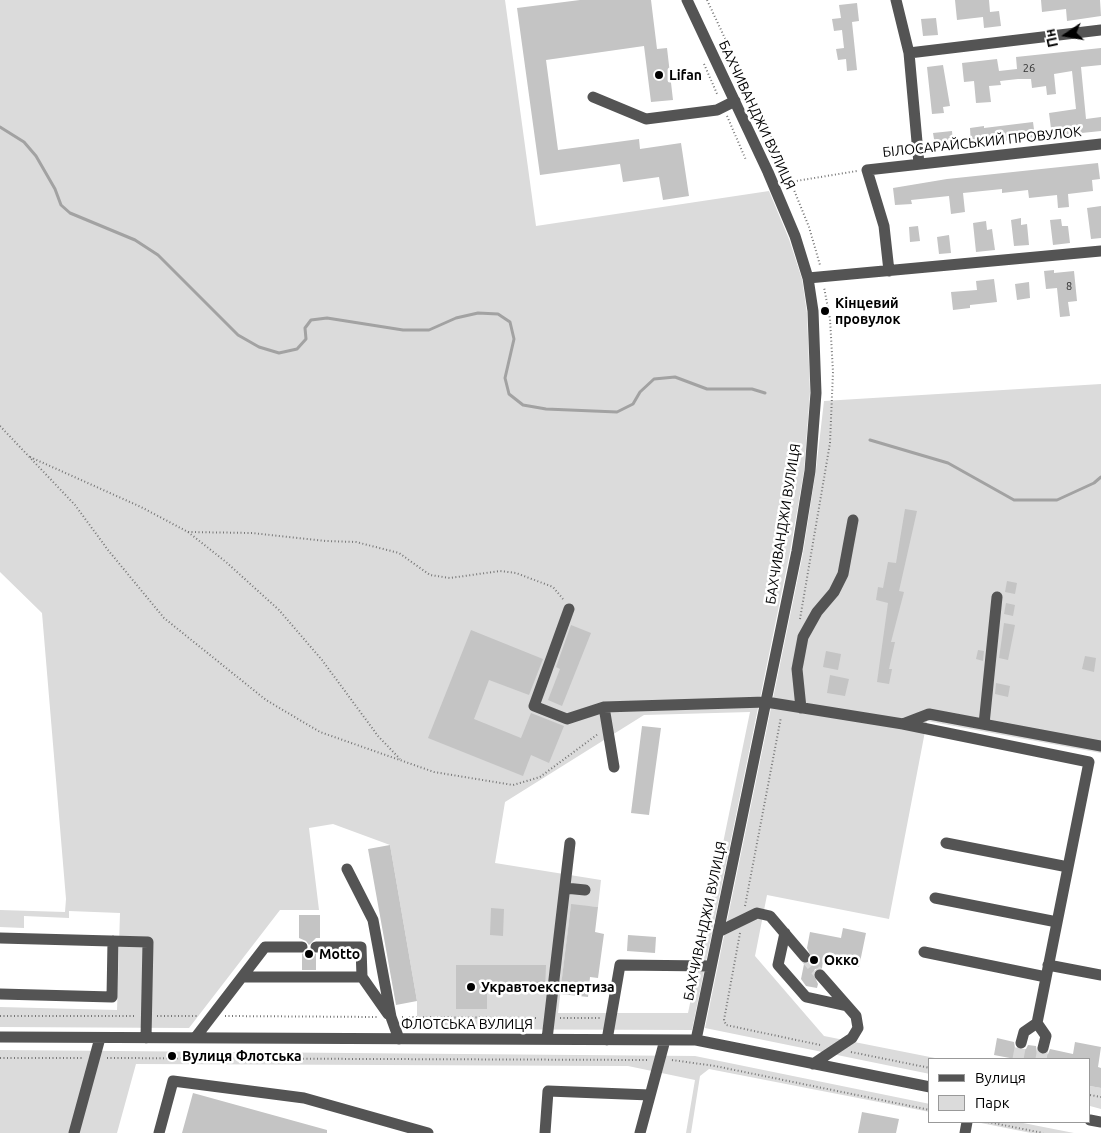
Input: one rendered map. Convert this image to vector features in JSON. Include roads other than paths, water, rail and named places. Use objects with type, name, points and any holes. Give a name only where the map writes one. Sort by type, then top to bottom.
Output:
[{"type":"street","name":"БАХЧИВАНДЖИ ВУЛИЦЯ","points":[[687,0],[768,172],[795,236],[808,278],[813,313],[816,393],[810,471],[797,551],[696,1040]]},
{"type":"street","points":[[896,0],[909,52],[919,164]]},
{"type":"street","points":[[909,52],[1101,30]]},
{"type":"street","points":[[593,97],[646,119],[717,110],[735,101]]},
{"type":"street","name":"БІЛОСАРАЙСЬКИЙ ПРОВУЛОК","points":[[889,271],[884,226],[867,170],[1101,144]]},
{"type":"street","points":[[808,278],[1101,251]]},
{"type":"street","points":[[801,708],[797,669],[803,637],[817,612],[834,592],[843,574],[853,520]]},
{"type":"street","points":[[984,724],[997,597]]},
{"type":"street","points":[[569,610],[534,706],[567,719],[604,707],[766,702],[903,724],[1089,762],[1037,1023],[1024,1032],[1021,1043]]},
{"type":"street","points":[[604,707],[614,767]]},
{"type":"street","points":[[903,724],[929,714],[1101,746]]},
{"type":"street","points":[[548,1040],[570,843]]},
{"type":"street","points":[[946,843],[1068,867]]},
{"type":"street","points":[[347,869],[373,920],[390,1017],[399,1039]]},
{"type":"street","points":[[565,888],[585,890]]},
{"type":"street","points":[[935,898],[1057,922]]},
{"type":"street","points":[[718,932],[757,913],[770,916],[805,957]]},
{"type":"street","points":[[785,933],[778,965],[789,978],[806,997],[847,1006]]},
{"type":"street","points":[[0,938],[148,942],[146,1038]]},
{"type":"street","points":[[0,994],[112,997],[113,941]]},
{"type":"street","points":[[195,1038],[265,947],[302,947]]},
{"type":"street","points":[[316,947],[361,947],[362,977],[390,1017]]},
{"type":"street","points":[[924,952],[1046,977]]},
{"type":"street","points":[[607,1040],[620,965],[711,966]]},
{"type":"street","points":[[1048,965],[1101,975]]},
{"type":"street","points":[[813,1064],[852,1038],[858,1028],[856,1016],[820,975]]},
{"type":"street","points":[[242,977],[362,977]]},
{"type":"street","points":[[1037,1023],[1046,1036],[1043,1048]]},
{"type":"street","name":"ФЛОТСЬКА ВУЛИЦЯ","points":[[0,1037],[696,1040],[928,1087]]},
{"type":"street","points":[[74,1133],[100,1038]]},
{"type":"street","points":[[640,1133],[665,1040]]},
{"type":"street","points":[[159,1133],[173,1081],[304,1098],[428,1133]]},
{"type":"street","points":[[544,1133],[548,1091],[650,1094]]},
{"type":"waterway","points":[[0,127],[24,142],[36,156],[55,189],[61,205],[70,213],[135,240],[158,255],[238,335],[259,347],[279,353],[297,349],[306,339],[305,328],[311,320],[327,318],[403,330],[429,330],[456,318],[478,313],[498,314],[510,322],[514,339],[505,378],[509,394],[523,405],[546,409],[617,412],[633,404],[640,392],[654,379],[675,377],[707,389],[752,389],[765,393]]},
{"type":"waterway","points":[[870,440],[948,463],[1014,500],[1057,500],[1094,483],[1101,477]]},
{"type":"tunnel","points":[[805,957],[820,975]]},
{"type":"tunnel","points":[[1018,1058],[1021,1043]]},
{"type":"tunnel","points":[[1041,1058],[1043,1048]]},
{"type":"place","name":"Lifan","points":[[659,75]]},
{"type":"place","name":"Кінцевий провулок","points":[[825,311]]},
{"type":"place","name":"Motto","points":[[309,954]]},
{"type":"place","name":"Окко","points":[[814,960]]},
{"type":"place","name":"Укравтоекспертиза","points":[[471,987]]},
{"type":"place","name":"Вулиця Флотська","points":[[172,1056]]}]
